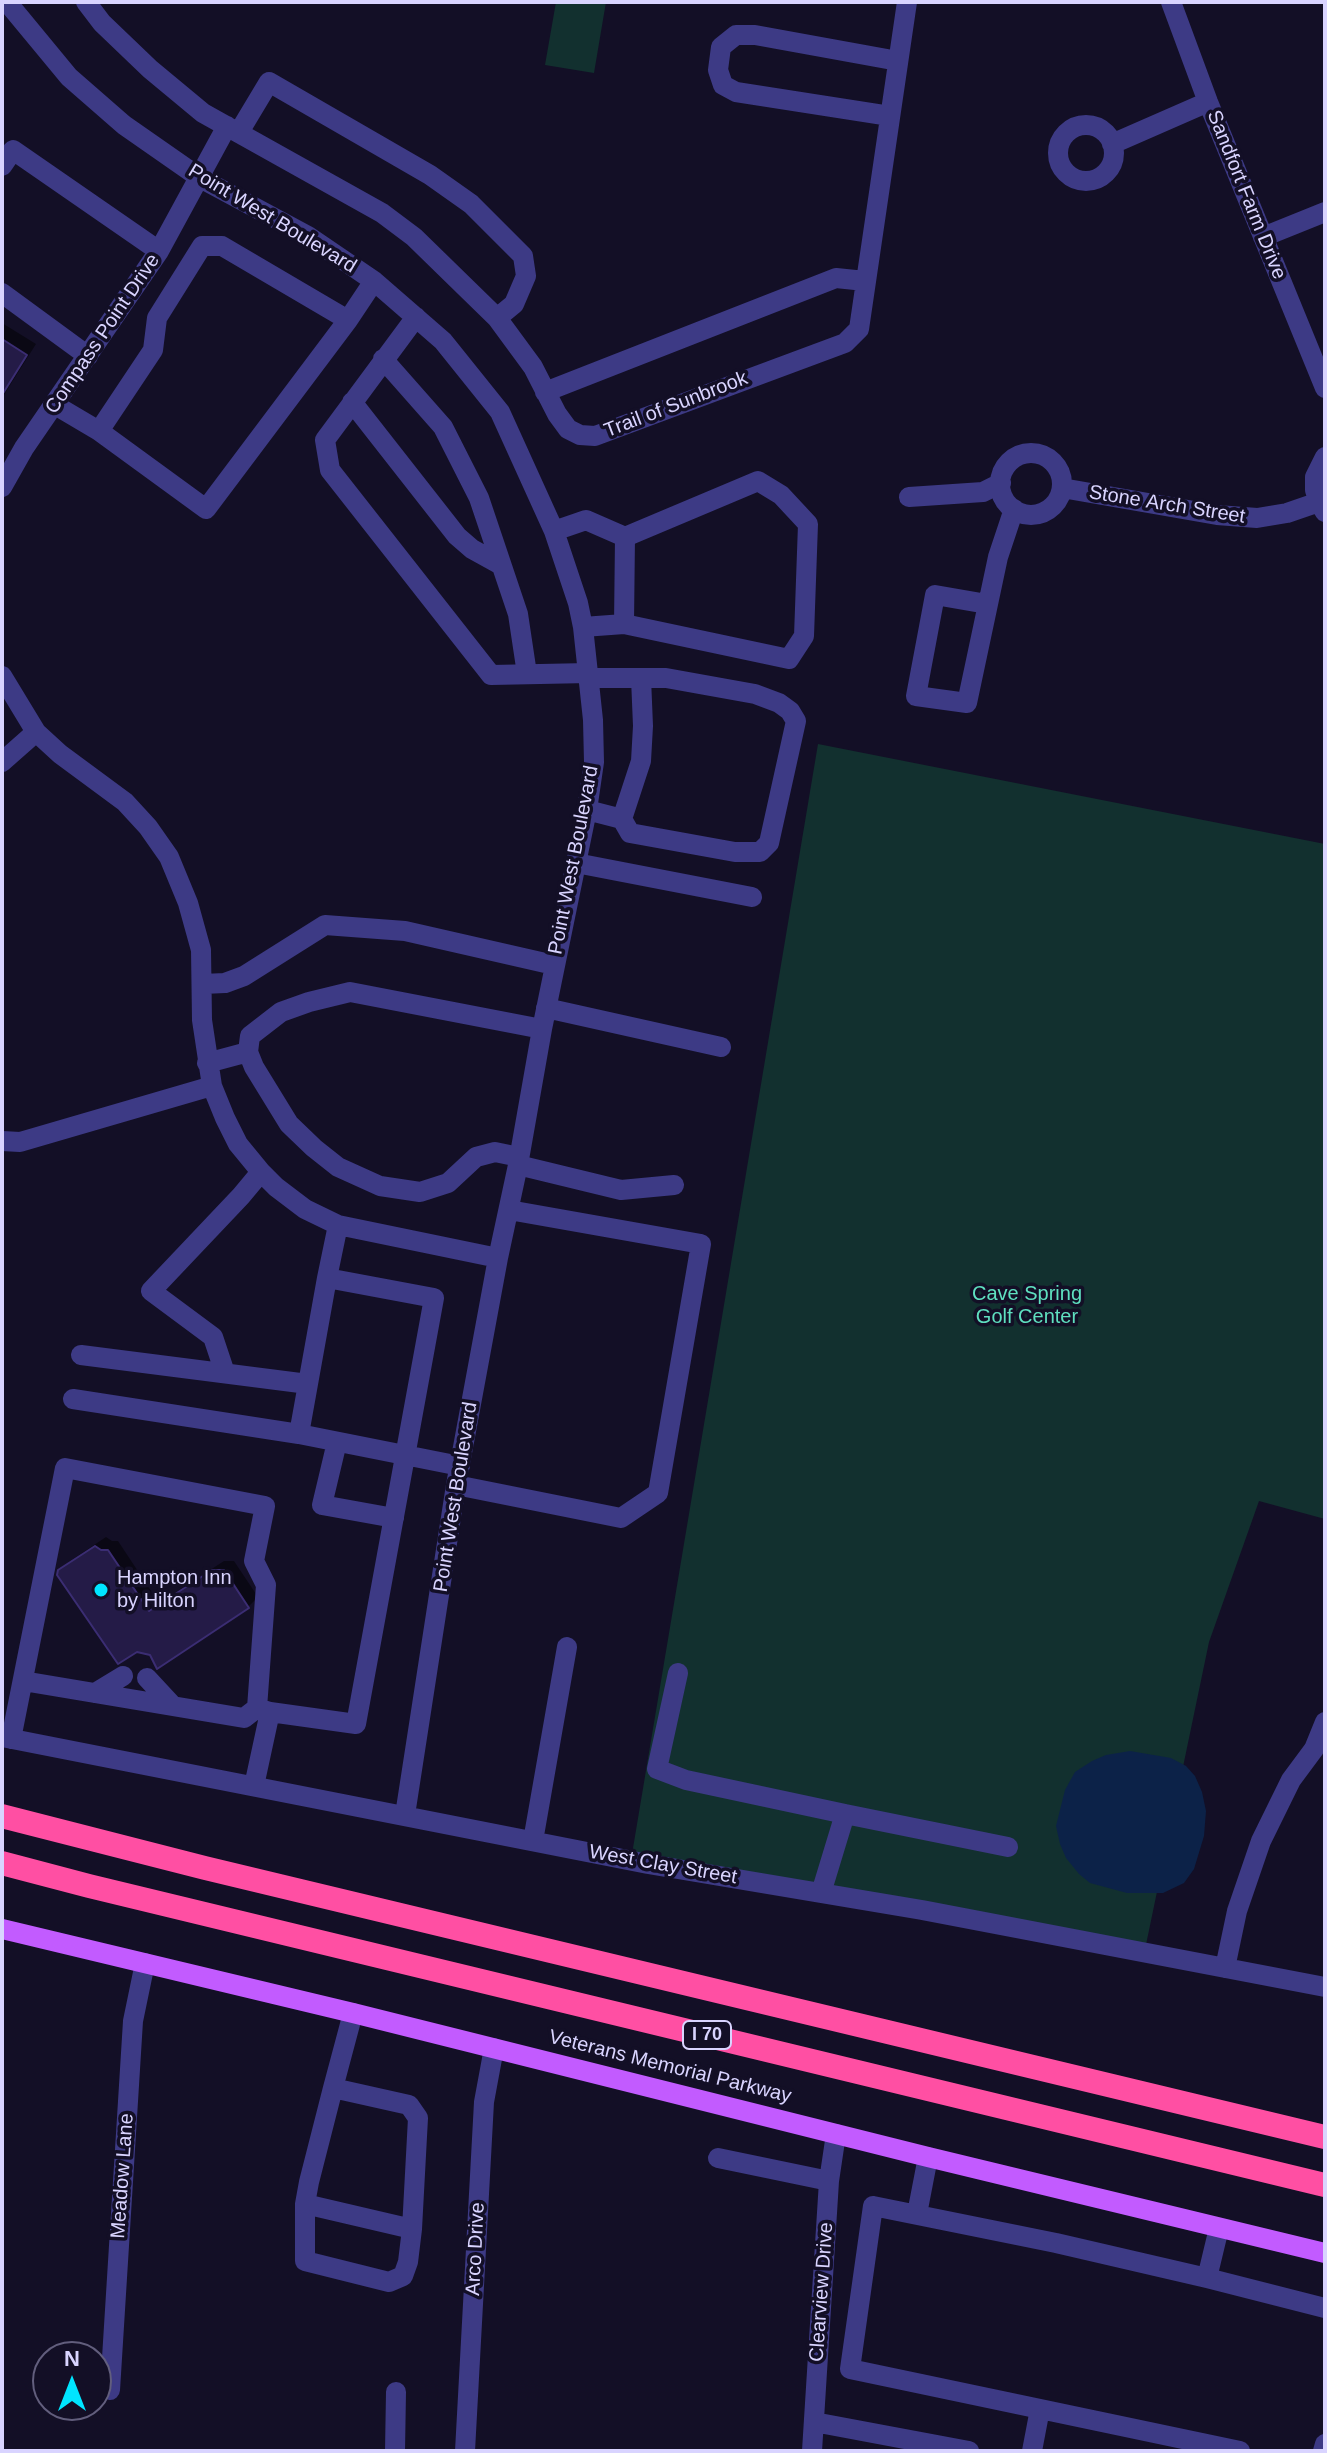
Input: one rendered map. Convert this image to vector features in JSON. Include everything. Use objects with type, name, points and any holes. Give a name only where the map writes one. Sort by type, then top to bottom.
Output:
[{"type":"highway","name":"I 70","points":[[2,1816],[205,1868],[1325,2137]]},
{"type":"highway","name":"I 70","points":[[2,1863],[1325,2185]]},
{"type":"main road","name":"Veterans Memorial Parkway","points":[[2,1929],[1325,2253]]},
{"type":"street","name":"Point West Boulevard","points":[[7,2],[69,77],[124,125],[200,178],[308,236],[374,281],[443,341],[500,412],[554,531],[578,603],[589,675],[594,762],[458,1476],[405,1815]]},
{"type":"street","name":"Trail of Sunbrook","points":[[86,2],[102,23],[150,69],[203,113],[382,213],[414,237],[497,318],[533,367],[568,429],[580,435],[595,436],[845,343],[859,329],[907,2]]},
{"type":"street","name":"Sandfort Farm Drive","points":[[1171,2],[1208,102],[1325,388]]},
{"type":"street","points":[[890,116],[736,92],[723,85],[718,70],[719,58],[721,47],[736,35],[755,35],[898,61]]},
{"type":"street","name":"Compass Point Drive","points":[[2,487],[24,448],[159,251],[200,178],[269,82],[430,175],[471,204],[523,256],[526,276],[514,304],[497,318]]},
{"type":"street","points":[[1112,144],[1208,102]]},
{"type":"street","points":[[2,166],[13,150],[159,251]]},
{"type":"street","points":[[1263,237],[1325,212]]},
{"type":"street","points":[[99,431],[153,350],[157,318],[202,246],[222,246],[348,320]]},
{"type":"street","points":[[545,392],[836,278],[865,281]]},
{"type":"street","points":[[55,405],[99,431],[206,509],[374,281]]},
{"type":"street","points":[[2,293],[88,356]]},
{"type":"street","points":[[416,317],[325,440],[330,470],[491,675],[666,678],[755,694],[779,703],[790,711],[796,721],[769,843],[760,852],[735,852],[642,836],[630,833],[622,819],[587,810]]},
{"type":"street","points":[[383,359],[443,427],[479,498],[518,614],[527,674]]},
{"type":"street","points":[[352,402],[457,536],[472,549],[501,565]]},
{"type":"street","name":"Stone Arch Street","points":[[1001,483],[1007,464],[1024,453],[1034,453],[1052,461],[1058,469],[1062,488],[1059,498],[1044,512],[1023,514],[1014,509]]},
{"type":"street","points":[[1322,507],[1315,490],[1315,477],[1325,457]]},
{"type":"street","points":[[554,531],[586,520],[625,537],[758,481],[781,495],[808,524],[804,636],[789,659],[624,624],[583,627]]},
{"type":"street","points":[[909,497],[983,492],[1001,483],[1001,493],[1014,509],[998,557],[967,703],[916,696],[935,595],[987,604]]},
{"type":"street","name":"Stone Arch Street","points":[[1062,488],[1217,515],[1257,518],[1322,507]]},
{"type":"street","points":[[624,624],[625,537]]},
{"type":"street","points":[[622,819],[641,761],[641,678]]},
{"type":"street","points":[[2,679],[36,732],[60,754],[125,802],[169,857],[188,903],[201,950],[202,1020],[212,1086],[238,1144],[261,1172],[305,1209],[338,1225],[498,1258]]},
{"type":"street","points":[[2,762],[36,732]]},
{"type":"street","points":[[576,863],[752,897]]},
{"type":"street","points":[[203,984],[225,983],[244,976],[325,925],[405,931],[554,965]]},
{"type":"street","points":[[207,1063],[249,1044],[281,1012],[350,992],[542,1029]]},
{"type":"street","points":[[546,1008],[721,1047]]},
{"type":"street","points":[[249,1044],[254,1067],[289,1124],[338,1167],[380,1186],[420,1192],[448,1183],[476,1157],[495,1152],[621,1190],[674,1185]]},
{"type":"street","points":[[2,1141],[20,1142],[212,1086]]},
{"type":"street","points":[[225,1373],[213,1337],[151,1291],[261,1172]]},
{"type":"street","points":[[73,1399],[299,1434],[405,1456],[458,1476],[621,1518],[658,1493],[701,1244],[509,1210]]},
{"type":"street","points":[[299,1434],[338,1225]]},
{"type":"street","points":[[23,1681],[244,1718],[264,1710],[356,1724],[434,1298],[327,1278]]},
{"type":"street","points":[[81,1355],[308,1384]]},
{"type":"street","points":[[337,1442],[322,1505],[394,1518]]},
{"type":"street","points":[[7,1738],[23,1681],[65,1468],[265,1506],[254,1561],[266,1585],[264,1710],[254,1786]]},
{"type":"street","points":[[533,1841],[567,1647]]},
{"type":"street","points":[[678,1673],[657,1769],[686,1780],[1008,1847]]},
{"type":"street","points":[[95,1693],[123,1676]]},
{"type":"street","points":[[147,1678],[173,1706]]},
{"type":"street","points":[[1225,1968],[1237,1911],[1261,1841],[1291,1780],[1314,1749],[1325,1722]]},
{"type":"street","name":"West Clay Street","points":[[7,1738],[648,1864],[1325,1987]]},
{"type":"street","points":[[821,1893],[845,1814]]},
{"type":"street","name":"Meadow Lane","points":[[112,2358],[133,2021],[145,1963]]},
{"type":"street","points":[[333,2088],[409,2105],[418,2118],[408,2262],[403,2276],[389,2282],[305,2261],[305,2204],[333,2088],[353,2013]]},
{"type":"street","name":"Arco Drive","points":[[465,2451],[484,2102],[494,2048]]},
{"type":"street","name":"Clearview Drive","points":[[812,2451],[829,2181],[836,2134]]},
{"type":"street","points":[[917,2214],[928,2157]]},
{"type":"street","points":[[718,2158],[829,2181]]},
{"type":"street","points":[[305,2204],[412,2229]]},
{"type":"street","points":[[1240,2451],[850,2369],[873,2206],[1207,2278],[1325,2308]]},
{"type":"street","points":[[1207,2278],[1219,2228]]},
{"type":"street","points":[[395,2451],[396,2392]]},
{"type":"street","points":[[1032,2451],[1040,2409]]},
{"type":"street","points":[[814,2422],[969,2451]]},
{"type":"street","points":[[1323,2451],[1325,2444]]},
{"type":"green space","points":[[556,2],[606,2],[594,73],[545,65]]},
{"type":"green space","name":"Cave Spring Golf Center","points":[[818,744],[1325,844],[1325,1519],[1259,1501],[1209,1642],[1143,1959],[631,1860]]},
{"type":"water","points":[[1130,1751],[1171,1758],[1186,1766],[1195,1776],[1202,1792],[1206,1811],[1204,1836],[1194,1869],[1184,1883],[1163,1893],[1127,1893],[1090,1883],[1066,1858],[1060,1844],[1056,1826],[1065,1790],[1075,1772],[1106,1755]]},
{"type":"building","points":[[2,339],[27,355],[2,395]]},
{"type":"building","name":"Hampton Inn by Hilton","points":[[95,1546],[108,1550],[149,1611],[212,1570],[224,1570],[249,1608],[157,1669],[150,1655],[137,1652],[118,1664],[57,1575],[58,1570]]},
{"type":"place","name":"Hampton Inn by Hilton","points":[[101,1590]]}]
